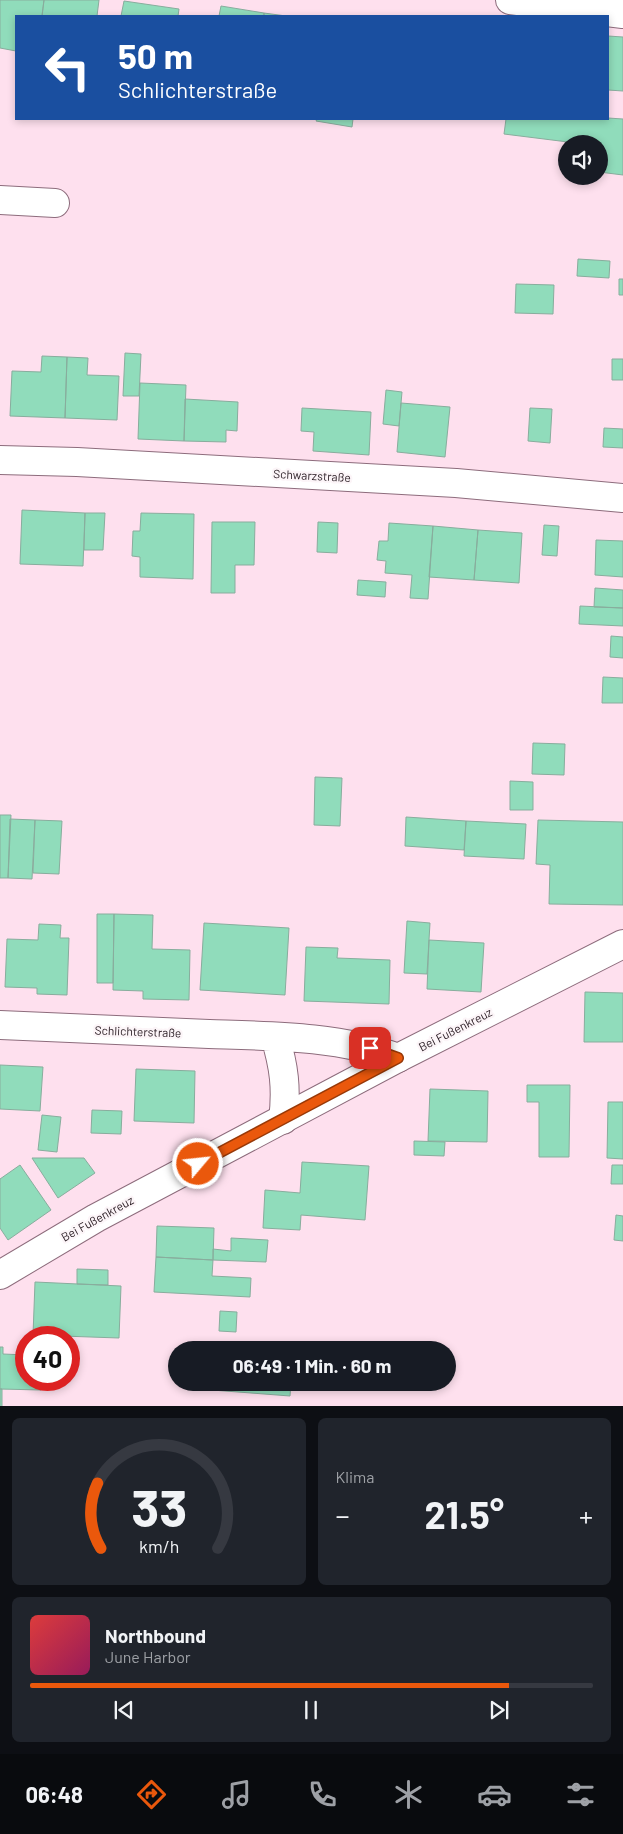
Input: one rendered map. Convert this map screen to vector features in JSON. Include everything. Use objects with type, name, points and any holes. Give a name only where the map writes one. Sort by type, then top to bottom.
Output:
[{"type":"street","points":[[510,0],[623,14]]},
{"type":"street","points":[[0,200],[55,203]]},
{"type":"street","name":"Schwarzstraße","points":[[0,460],[77,462],[446,482],[623,498]]},
{"type":"street","name":"Bei Fußenkreuz","points":[[0,1275],[96,1218],[398,1058],[623,944]]},
{"type":"street","name":"Schlichterstraße","points":[[0,1025],[275,1037],[370,1048],[398,1058]]},
{"type":"street","points":[[275,1037],[282,1060],[285,1081],[283,1120]]},
{"type":"building","points":[[0,0],[44,0],[42,15],[15,15],[15,51],[0,48]]},
{"type":"building","points":[[44,0],[99,0],[97,15],[42,15]]},
{"type":"building","points":[[124,1],[179,9],[178,15],[121,15]]},
{"type":"building","points":[[221,6],[264,13],[264,15],[219,15]]},
{"type":"building","points":[[609,36],[623,37],[623,91],[609,90]]},
{"type":"building","points":[[623,119],[623,175],[608,173],[608,135],[558,135],[558,141],[504,134],[506,120]]},
{"type":"building","points":[[316,120],[353,120],[352,127]]},
{"type":"building","points":[[578,259],[610,261],[609,278],[577,276]]},
{"type":"building","points":[[619,279],[623,279],[623,295],[619,295]]},
{"type":"building","points":[[516,284],[554,285],[553,314],[515,313]]},
{"type":"building","points":[[125,353],[141,354],[139,396],[123,396]]},
{"type":"building","points":[[42,356],[67,357],[65,418],[10,416],[12,371],[41,372]]},
{"type":"building","points":[[67,357],[88,358],[87,375],[119,376],[117,420],[65,418]]},
{"type":"building","points":[[612,359],[623,359],[623,380],[612,380]]},
{"type":"building","points":[[140,383],[186,385],[184,441],[138,439]]},
{"type":"building","points":[[386,390],[402,392],[399,426],[383,424]]},
{"type":"building","points":[[185,399],[238,402],[237,431],[226,430],[226,442],[184,441]]},
{"type":"building","points":[[401,403],[450,407],[445,457],[397,452]]},
{"type":"building","points":[[302,408],[371,412],[369,455],[313,451],[314,432],[301,431]]},
{"type":"building","points":[[530,408],[552,409],[550,443],[528,441]]},
{"type":"building","points":[[604,428],[623,429],[623,448],[603,447]]},
{"type":"building","points":[[22,510],[85,513],[83,566],[20,564]]},
{"type":"building","points":[[85,513],[105,513],[103,550],[84,550]]},
{"type":"building","points":[[141,513],[194,514],[193,579],[140,577],[140,557],[132,556],[133,531],[140,531]]},
{"type":"building","points":[[212,522],[255,522],[254,565],[235,565],[235,593],[211,593]]},
{"type":"building","points":[[318,522],[338,523],[337,553],[317,552]]},
{"type":"building","points":[[389,523],[433,526],[428,599],[410,598],[412,575],[385,573],[386,561],[377,560],[379,541],[388,541]]},
{"type":"building","points":[[544,525],[559,526],[557,556],[542,555]]},
{"type":"building","points":[[433,526],[478,530],[474,580],[429,577]]},
{"type":"building","points":[[478,530],[522,533],[519,583],[474,580]]},
{"type":"building","points":[[596,540],[623,541],[623,577],[595,575]]},
{"type":"building","points":[[358,580],[386,582],[385,597],[357,595]]},
{"type":"building","points":[[595,588],[623,590],[623,608],[594,607]]},
{"type":"building","points":[[580,606],[623,608],[623,626],[579,624]]},
{"type":"building","points":[[611,636],[623,637],[623,658],[610,657]]},
{"type":"building","points":[[603,677],[623,678],[623,703],[602,703]]},
{"type":"building","points":[[533,743],[565,744],[564,775],[532,774]]},
{"type":"building","points":[[315,777],[342,778],[340,826],[314,825]]},
{"type":"building","points":[[510,781],[533,782],[533,810],[510,810]]},
{"type":"building","points":[[0,815],[11,815],[8,878],[0,878]]},
{"type":"building","points":[[406,817],[466,821],[464,850],[405,846]]},
{"type":"building","points":[[10,819],[35,820],[32,879],[8,878]]},
{"type":"building","points":[[35,820],[62,821],[59,874],[33,873]]},
{"type":"building","points":[[538,820],[623,822],[623,905],[549,904],[550,865],[536,864]]},
{"type":"building","points":[[466,821],[526,824],[524,859],[464,856]]},
{"type":"building","points":[[97,914],[114,914],[113,983],[97,983]]},
{"type":"building","points":[[114,914],[153,915],[152,949],[190,950],[189,1000],[143,999],[143,991],[113,990]]},
{"type":"building","points":[[407,921],[430,923],[427,974],[404,973]]},
{"type":"building","points":[[204,923],[289,928],[285,995],[200,990]]},
{"type":"building","points":[[39,924],[61,925],[60,938],[69,938],[67,995],[37,994],[37,988],[5,987],[7,939],[38,940]]},
{"type":"building","points":[[429,940],[484,943],[481,992],[427,989]]},
{"type":"building","points":[[306,947],[338,948],[337,958],[390,960],[389,1004],[304,1001]]},
{"type":"building","points":[[585,992],[623,993],[623,1042],[584,1042]]},
{"type":"building","points":[[0,1065],[43,1067],[40,1111],[0,1109]]},
{"type":"building","points":[[136,1069],[195,1071],[194,1123],[134,1121]]},
{"type":"building","points":[[527,1085],[570,1085],[569,1157],[539,1157],[539,1102],[527,1102]]},
{"type":"building","points":[[430,1089],[488,1091],[487,1142],[428,1141]]},
{"type":"building","points":[[608,1102],[623,1102],[623,1159],[607,1158]]},
{"type":"building","points":[[92,1110],[122,1111],[121,1134],[91,1133]]},
{"type":"building","points":[[42,1115],[61,1117],[57,1152],[38,1150]]},
{"type":"building","points":[[414,1141],[445,1142],[444,1156],[414,1155]]},
{"type":"building","points":[[32,1158],[84,1158],[95,1173],[58,1198]]},
{"type":"building","points":[[302,1162],[369,1166],[365,1220],[301,1215],[300,1230],[263,1228],[265,1190],[300,1193]]},
{"type":"building","points":[[20,1165],[51,1210],[8,1240],[0,1228],[0,1179]]},
{"type":"building","points":[[612,1165],[623,1165],[623,1184],[611,1184]]},
{"type":"building","points":[[616,1215],[623,1216],[623,1241],[614,1240]]},
{"type":"building","points":[[157,1226],[214,1228],[213,1260],[156,1257]]},
{"type":"building","points":[[231,1238],[268,1240],[266,1262],[213,1260],[213,1249],[231,1251]]},
{"type":"building","points":[[156,1257],[213,1260],[212,1276],[251,1278],[250,1297],[154,1292]]},
{"type":"building","points":[[77,1269],[108,1270],[108,1285],[77,1284]]},
{"type":"building","points":[[35,1282],[121,1286],[119,1338],[80,1337],[80,1326],[33,1326]]},
{"type":"building","points":[[220,1311],[237,1312],[236,1332],[219,1331]]},
{"type":"building","points":[[0,1347],[3,1347],[3,1354],[15,1355],[15,1389],[0,1389]]},
{"type":"building","points":[[0,1389],[2,1389],[2,1406],[0,1406]]},
{"type":"building","points":[[225,1391],[290,1391],[290,1396]]},
{"type":"route","points":[[198,1164],[398,1058],[370,1048]]}]
